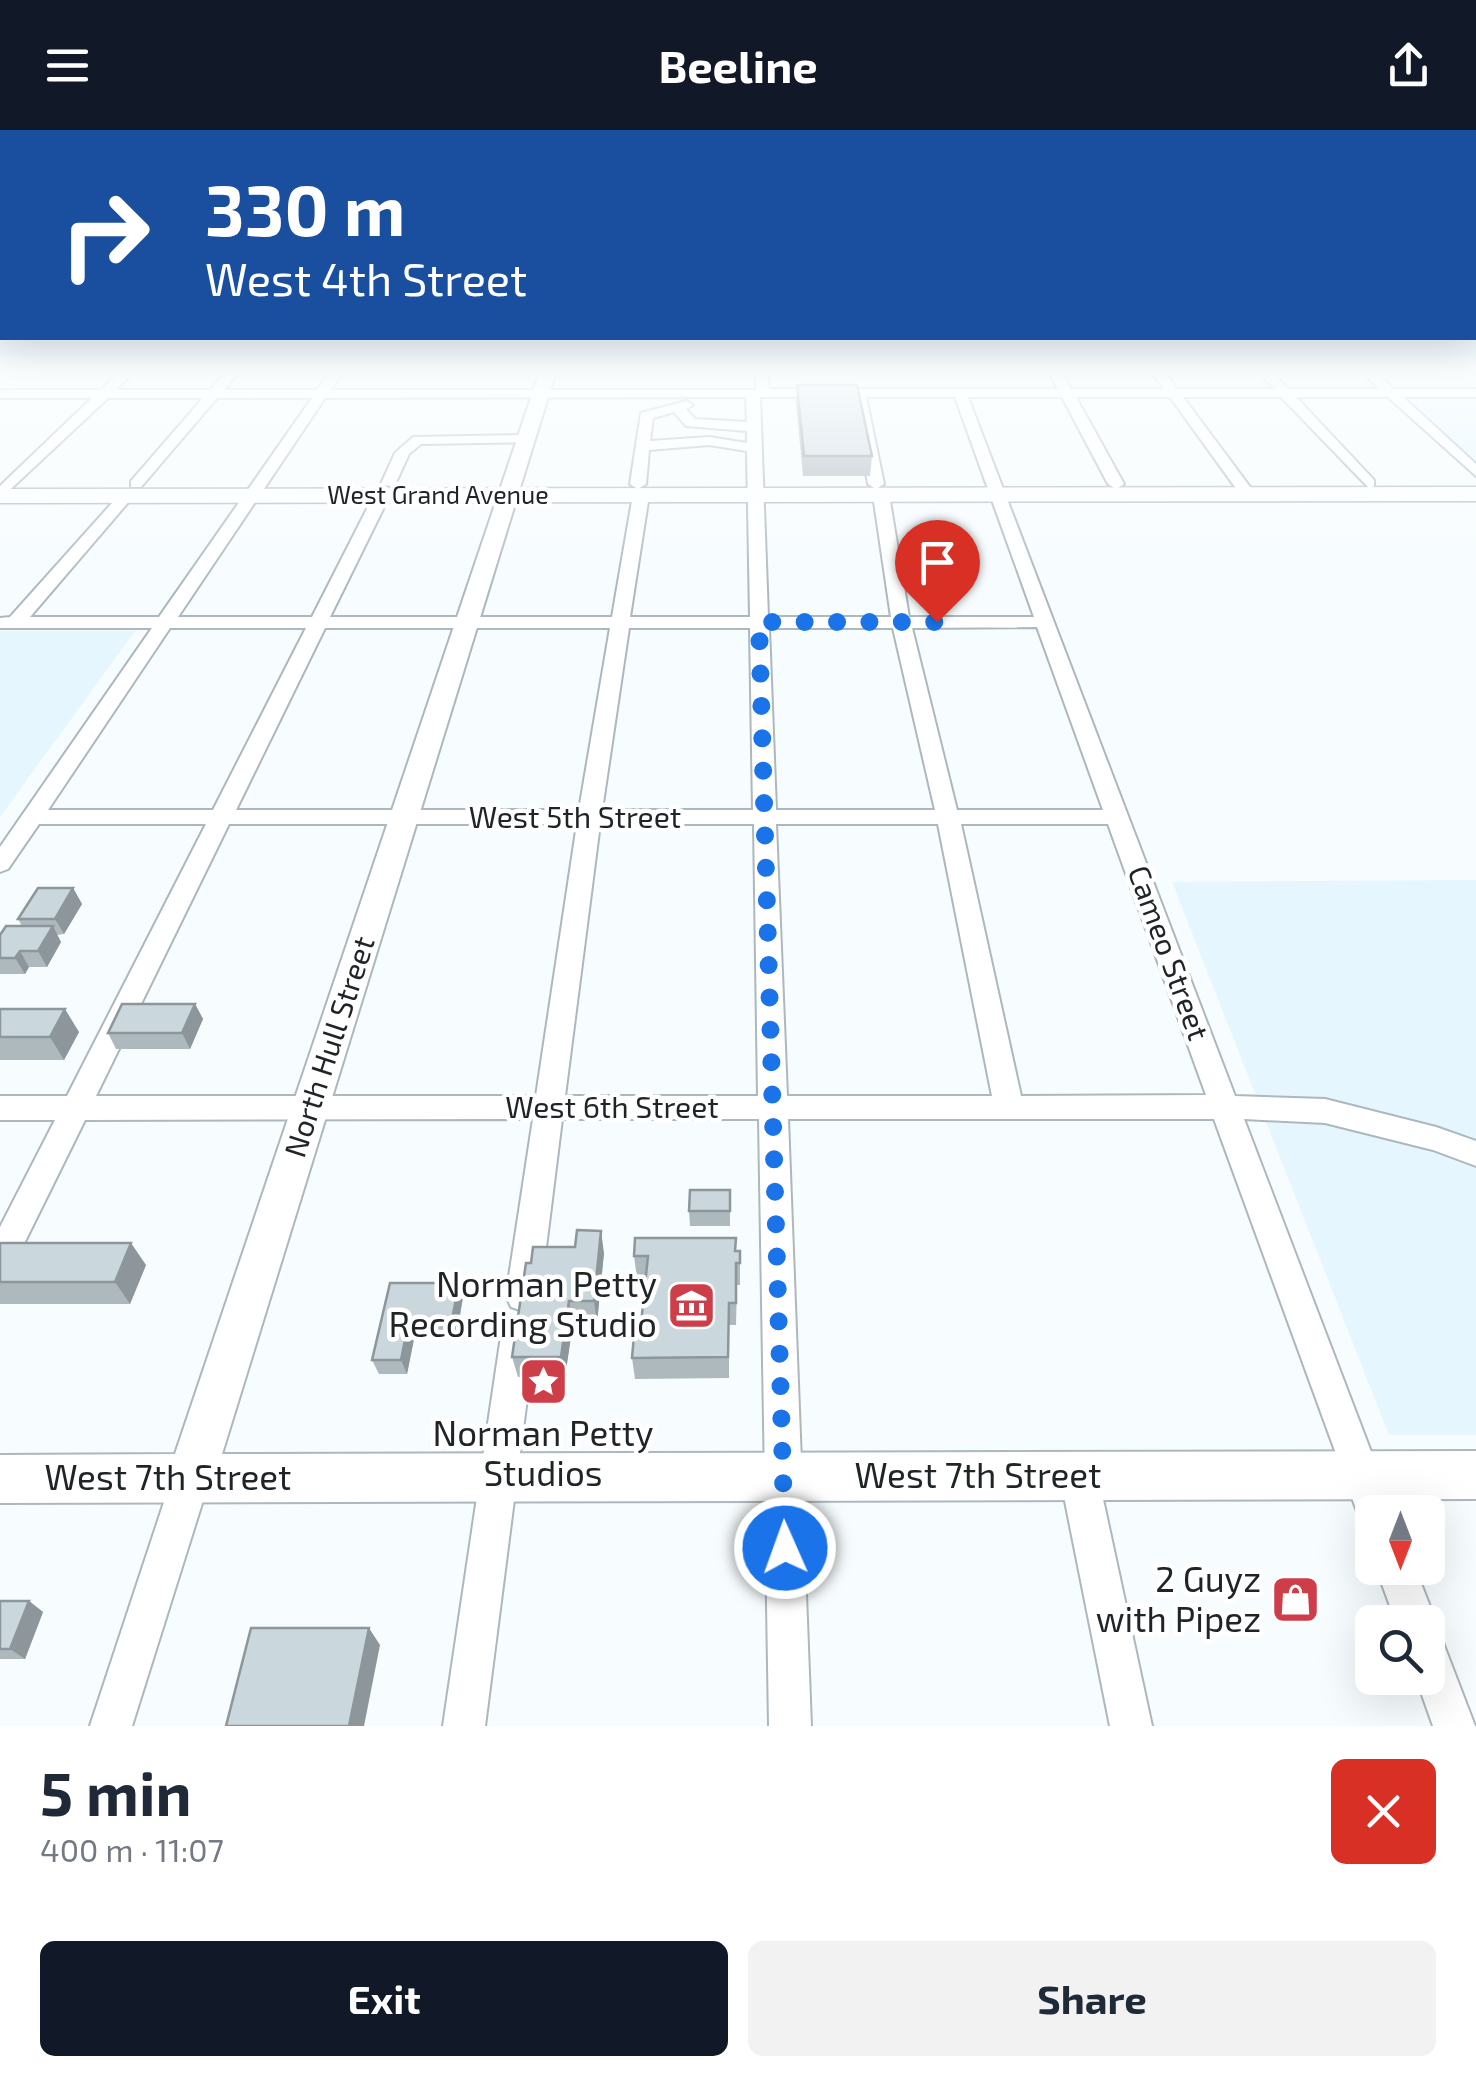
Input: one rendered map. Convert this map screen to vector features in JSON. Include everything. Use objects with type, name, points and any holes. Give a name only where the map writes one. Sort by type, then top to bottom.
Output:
[{"type":"highway","name":"West Grand Avenue","points":[[3,489],[1244,489],[1369,483],[1476,484]]},
{"type":"highway","name":"West Grand Avenue","points":[[996,489],[1116,484],[1476,494]]},
{"type":"main road","name":"North Hull Street","points":[[190,1478],[525,442]]},
{"type":"main road","name":"West 7th Street","points":[[0,1478],[1079,1476],[1368,1494],[1476,1475]]},
{"type":"street","points":[[3,489],[52,442]]},
{"type":"street","points":[[8,623],[172,442]]},
{"type":"street","points":[[0,864],[289,442]]},
{"type":"street","points":[[0,1260],[316,623],[402,453],[412,442]]},
{"type":"street","points":[[464,1726],[547,1108],[640,490],[642,442]]},
{"type":"street","points":[[641,446],[689,442]]},
{"type":"street","points":[[754,442],[790,1726]]},
{"type":"street","points":[[869,442],[900,622],[948,818],[1010,1107]]},
{"type":"street","name":"Cameo Street","points":[[978,442],[1368,1494]]},
{"type":"street","points":[[1093,442],[1116,484]]},
{"type":"street","points":[[1210,442],[1244,489]]},
{"type":"street","points":[[1330,442],[1369,483]]},
{"type":"street","points":[[1444,442],[1476,472]]},
{"type":"street","points":[[8,623],[1045,622]]},
{"type":"street","name":"West 5th Street","points":[[32,817],[1118,817]]},
{"type":"street","name":"West 6th Street","points":[[0,1108],[1225,1107],[1326,1111],[1436,1139],[1476,1154]]},
{"type":"street","points":[[1079,1476],[1132,1726]]},
{"type":"street","name":"North Hull Street","points":[[110,1726],[190,1478]]},
{"type":"street","points":[[1443,1695],[1454,1726]]},
{"type":"shaded area","points":[[1457,442],[1476,442],[1476,460]]},
{"type":"shaded area","points":[[0,631],[135,631],[0,817]]},
{"type":"shaded area","points":[[1476,880],[1476,1435],[1389,1435],[1172,882]]},
{"type":"building","points":[[803,442],[869,442],[872,456],[804,456]]},
{"type":"building","points":[[38,888],[73,888],[55,919],[18,919]]},
{"type":"building","points":[[6,926],[53,926],[38,951],[20,951],[15,958],[0,958],[0,935]]},
{"type":"building","points":[[122,1004],[195,1004],[182,1033],[108,1033]]},
{"type":"building","points":[[0,1009],[65,1009],[50,1037],[0,1037]]},
{"type":"building","points":[[690,1190],[730,1190],[730,1211],[689,1211]]},
{"type":"building","name":"Norman Petty Recording Studio","points":[[577,1230],[601,1231],[594,1301],[569,1301],[561,1357],[512,1357],[526,1263],[531,1263],[533,1247],[575,1247]]},
{"type":"building","name":"Norman Petty Recording Studio","points":[[635,1238],[736,1238],[735,1251],[740,1251],[740,1263],[736,1263],[736,1303],[729,1303],[728,1357],[632,1358],[635,1324],[641,1324],[648,1256],[634,1256]]},
{"type":"building","points":[[0,1243],[131,1243],[115,1282],[0,1282]]},
{"type":"building","points":[[390,1283],[459,1283],[451,1325],[408,1325],[401,1360],[372,1360]]},
{"type":"building","points":[[0,1601],[29,1601],[10,1649],[0,1649]]},
{"type":"building","points":[[251,1628],[369,1628],[349,1726],[226,1726]]},
{"type":"place","name":"Norman Petty Recording Studio","points":[[692,1305]]},
{"type":"place","name":"Norman Petty Studios","points":[[543,1382]]},
{"type":"place","name":"2 Guyz with Pipez","points":[[1296,1600]]},
{"type":"route","points":[[785,1548],[759,622],[937,622]]}]
